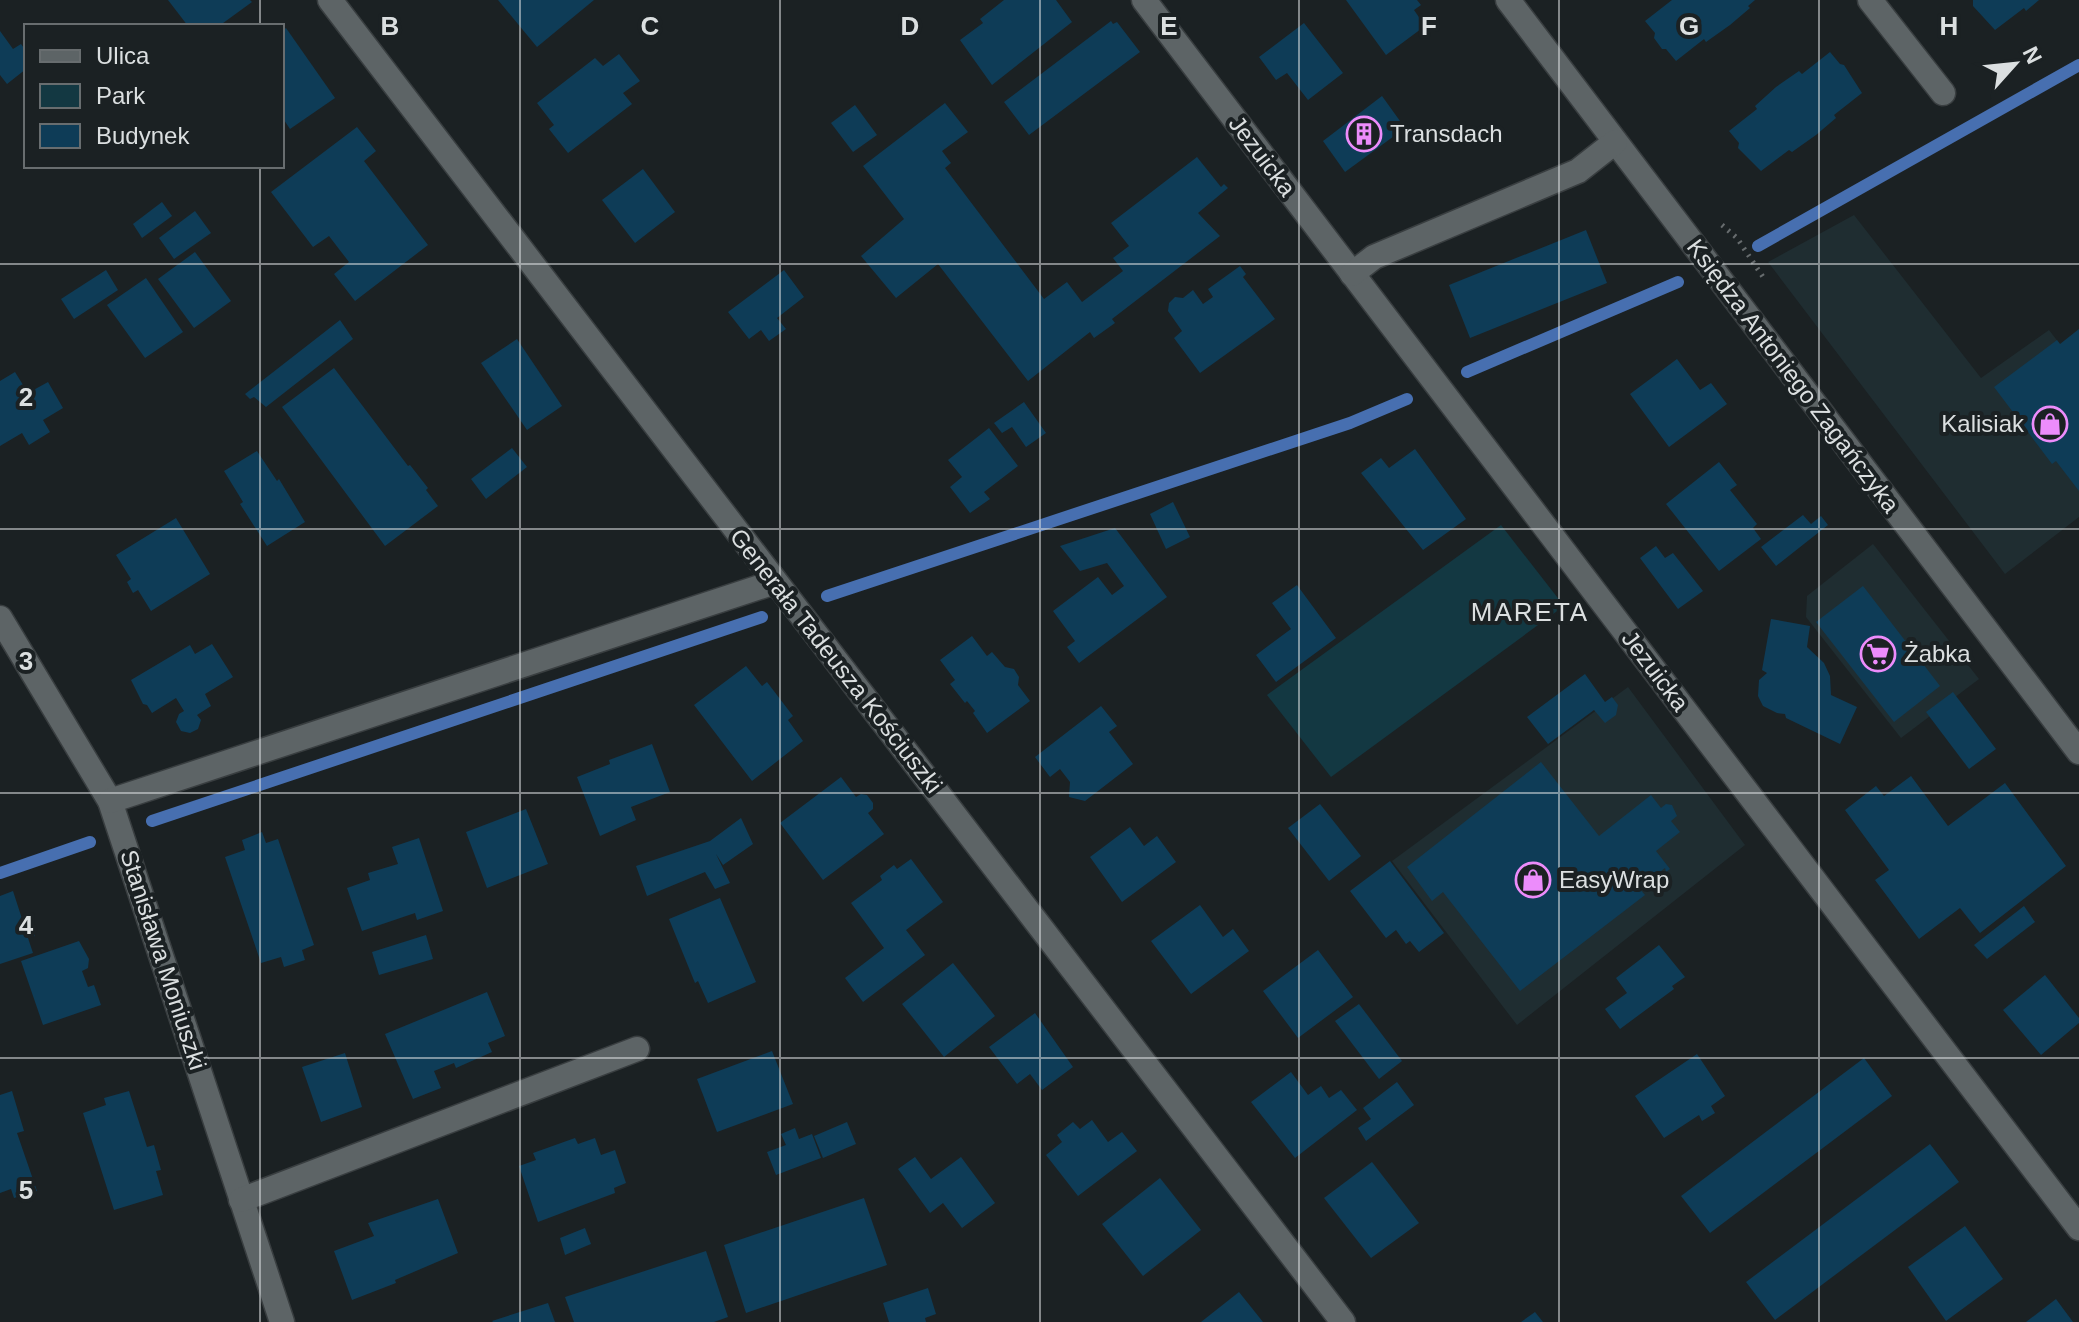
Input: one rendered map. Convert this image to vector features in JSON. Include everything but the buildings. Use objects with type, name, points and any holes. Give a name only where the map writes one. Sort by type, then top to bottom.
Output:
[{"type":"street","name":"Generała Tadeusza Kościuszki","points":[[330,0],[1343,1322]]},
{"type":"street","name":"Jezuicka","points":[[1144,0],[2079,1228]]},
{"type":"street","name":"Księdza Antoniego Zagańczyka","points":[[1508,0],[2079,752]]},
{"type":"street","points":[[1870,0],[1943,93]]},
{"type":"street","points":[[1352,274],[1374,257],[1578,171],[1615,142]]},
{"type":"street","points":[[110,801],[775,582]]},
{"type":"street","name":"Stanisława Moniuszki","points":[[0,618],[110,801],[282,1322]]},
{"type":"street","points":[[241,1200],[637,1049]]},
{"type":"path","points":[[1737,238],[1757,269]]},
{"type":"shaded area","points":[[1854,215],[1981,378],[2049,330],[2079,369],[2079,517],[2005,574],[1768,262]]},
{"type":"shaded area","points":[[1873,544],[1979,679],[1901,738],[1806,617],[1807,596]]},
{"type":"shaded area","points":[[1628,687],[1745,845],[1517,1025],[1392,861]]},
{"type":"green space","points":[[1501,525],[1564,606],[1331,777],[1267,695]]},
{"type":"waterway","points":[[1758,246],[2079,65]]},
{"type":"waterway","points":[[1467,372],[1678,282]]},
{"type":"waterway","points":[[827,596],[1350,423],[1407,399]]},
{"type":"waterway","points":[[152,821],[762,617]]},
{"type":"waterway","points":[[0,873],[90,842]]},
{"type":"place","name":"Transdach","points":[[1364,134]]},
{"type":"place","name":"Kalisiak","points":[[2050,424]]},
{"type":"place","name":"Żabka","points":[[1878,654]]},
{"type":"place","name":"EasyWrap","points":[[1533,880]]},
{"type":"district","name":"MARETA","points":[[1530,612]]}]
